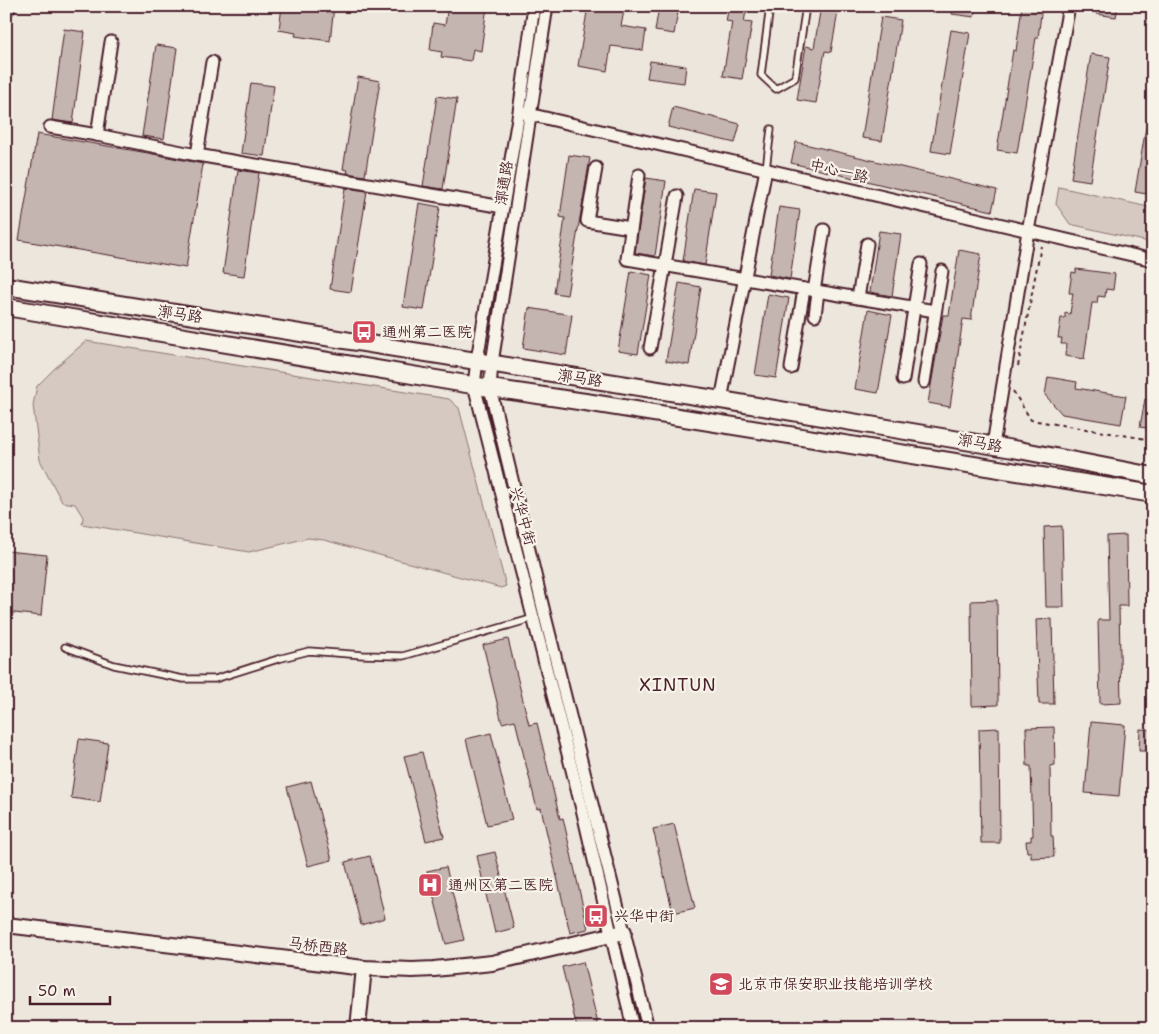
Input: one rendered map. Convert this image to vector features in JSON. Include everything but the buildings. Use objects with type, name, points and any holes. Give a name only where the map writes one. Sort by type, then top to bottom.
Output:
[{"type":"main road","name":"漷马路","points":[[6,286],[722,400],[993,445],[1153,476]]},
{"type":"main road","name":"漷马路","points":[[6,307],[482,387],[592,403],[1153,494]]},
{"type":"street","name":"漷通路","points":[[484,362],[524,113],[534,6]]},
{"type":"street","name":"漷通路","points":[[484,362],[503,207],[547,6]]},
{"type":"street","points":[[993,445],[1028,231],[1069,6]]},
{"type":"street","points":[[97,135],[111,42]]},
{"type":"street","points":[[197,155],[212,62]]},
{"type":"street","name":"中心一路","points":[[524,113],[1153,260]]},
{"type":"street","points":[[50,127],[197,155],[503,207]]},
{"type":"street","points":[[596,168],[587,221],[632,228]]},
{"type":"street","points":[[722,400],[766,169]]},
{"type":"street","points":[[639,175],[627,259],[935,311]]},
{"type":"street","points":[[650,348],[677,196]]},
{"type":"street","points":[[791,368],[812,291],[824,230]]},
{"type":"street","points":[[858,298],[867,244]]},
{"type":"street","points":[[903,379],[921,264]]},
{"type":"street","points":[[924,382],[942,272]]},
{"type":"street","points":[[812,291],[815,315]]},
{"type":"street","name":"兴华中街","points":[[484,362],[482,387],[534,618],[581,804],[618,934],[648,1028]]},
{"type":"street","name":"兴华中街","points":[[482,387],[545,616],[618,934],[634,1028]]},
{"type":"street","name":"马桥西路","points":[[6,924],[364,968],[412,970],[492,963],[618,934]]},
{"type":"street","points":[[358,1028],[364,968]]},
{"type":"lane","points":[[770,6],[761,75],[776,89],[795,78],[806,6]]},
{"type":"lane","points":[[766,169],[771,129]]},
{"type":"lane","points":[[65,647],[114,665],[183,679],[215,679],[309,651],[403,656],[534,618]]},
{"type":"path","points":[[1017,372],[1041,245]]},
{"type":"path","points":[[1013,391],[1031,420],[1153,440]]},
{"type":"shaded area","points":[[1059,187],[1153,208],[1153,243],[1070,224],[1056,204]]},
{"type":"shaded area","points":[[86,341],[449,399],[459,408],[506,586],[501,588],[324,540],[308,538],[249,552],[82,524],[83,517],[75,504],[62,502],[40,460],[33,405],[37,386]]},
{"type":"place","name":"通州第二医院","points":[[364,332]]},
{"type":"place","name":"通州区第二医院","points":[[430,885]]},
{"type":"place","name":"兴华中街","points":[[596,916]]},
{"type":"place","name":"北京市保安职业技能培训学校","points":[[721,984]]},
{"type":"district","name":"XINTUN","points":[[678,685]]}]
